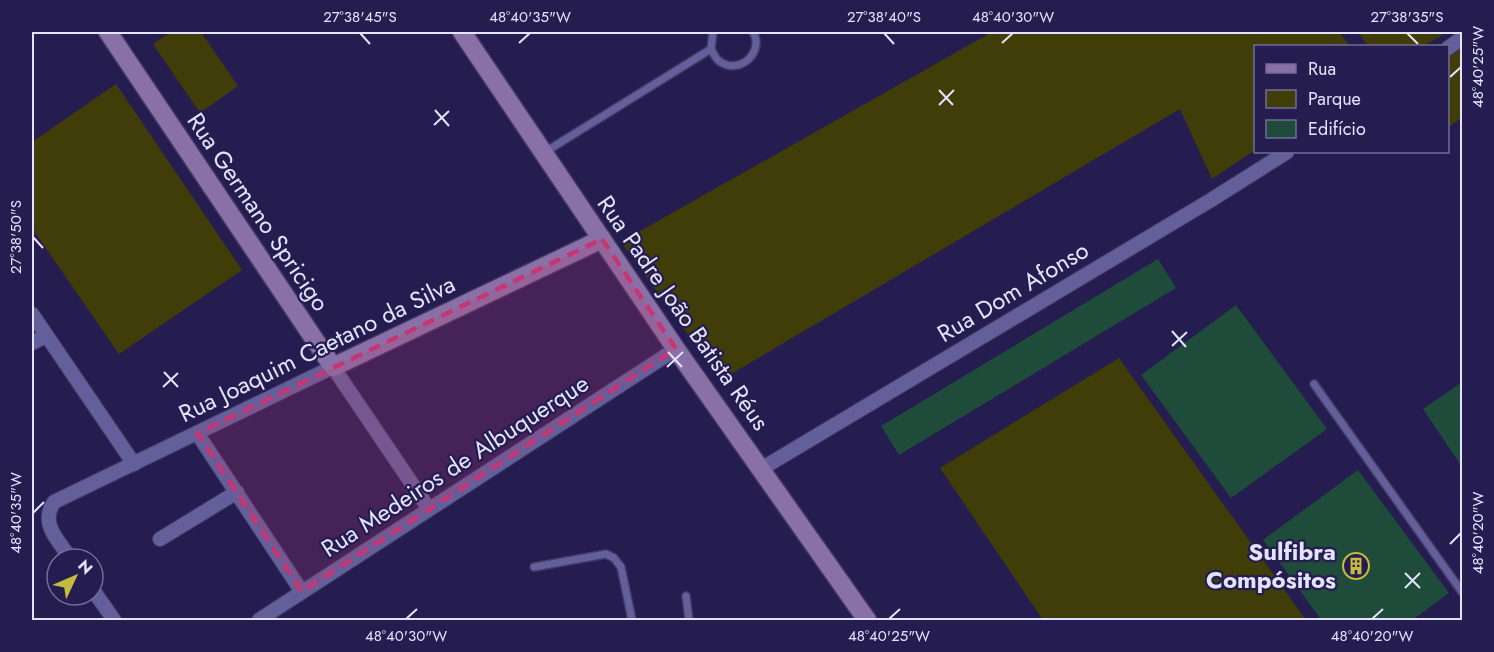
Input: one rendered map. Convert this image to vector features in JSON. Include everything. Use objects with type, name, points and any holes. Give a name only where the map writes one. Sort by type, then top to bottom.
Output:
[{"type":"main road","name":"Rua Germano Spricigo","points":[[108,32],[333,367]]},
{"type":"main road","name":"Rua Padre João Batista Réus","points":[[462,32],[676,349],[867,621]]},
{"type":"main road","name":"Rua Joaquim Caetano da Silva","points":[[333,367],[602,239]]},
{"type":"street","points":[[1449,47],[1462,38]]},
{"type":"street","name":"Rua Dom Afonso","points":[[761,469],[1211,200],[1285,153]]},
{"type":"street","points":[[32,314],[134,464]]},
{"type":"street","points":[[32,343],[46,336]]},
{"type":"street","name":"Rua Medeiros de Albuquerque","points":[[259,621],[676,349]]},
{"type":"street","name":"Rua Joaquim Caetano da Silva","points":[[63,547],[50,528],[48,519],[48,510],[54,502],[333,367]]},
{"type":"street","name":"Rua Germano Spricigo","points":[[333,367],[429,509]]},
{"type":"street","points":[[197,433],[302,592]]},
{"type":"street","points":[[160,539],[237,492]]},
{"type":"street","points":[[105,607],[114,621]]},
{"type":"lane","points":[[713,32],[711,49],[719,61],[732,66],[746,63],[755,52],[757,37],[753,32]]},
{"type":"lane","points":[[544,153],[711,49]]},
{"type":"lane","points":[[1314,384],[1462,592]]},
{"type":"lane","points":[[534,567],[606,554],[614,558],[621,567],[632,621]]},
{"type":"lane","points":[[686,596],[689,621]]},
{"type":"highlighted area","points":[[602,239],[676,349],[302,592],[197,433]]},
{"type":"green space","points":[[171,32],[201,32],[238,86],[200,113],[153,44]]},
{"type":"green space","points":[[992,32],[1339,32],[1349,45],[1254,45],[1254,151],[1212,179],[1180,109],[721,380],[621,242]]},
{"type":"green space","points":[[1358,32],[1448,32],[1425,45],[1367,45]]},
{"type":"green space","points":[[1462,45],[1462,118],[1449,126],[1449,53]]},
{"type":"green space","points":[[116,84],[242,270],[119,354],[32,228],[32,142]]},
{"type":"green space","points":[[1119,358],[1306,620],[1043,620],[940,468]]},
{"type":"building","points":[[1158,259],[1176,288],[899,455],[881,426]]},
{"type":"building","points":[[1236,305],[1327,429],[1231,498],[1141,375]]},
{"type":"building","points":[[1462,382],[1462,467],[1423,409]]},
{"type":"building","name":"Sulfibra Compósitos","points":[[1358,470],[1449,593],[1411,621],[1322,621],[1263,540]]},
{"type":"place","name":"Sulfibra Compósitos","points":[[1356,566]]}]
